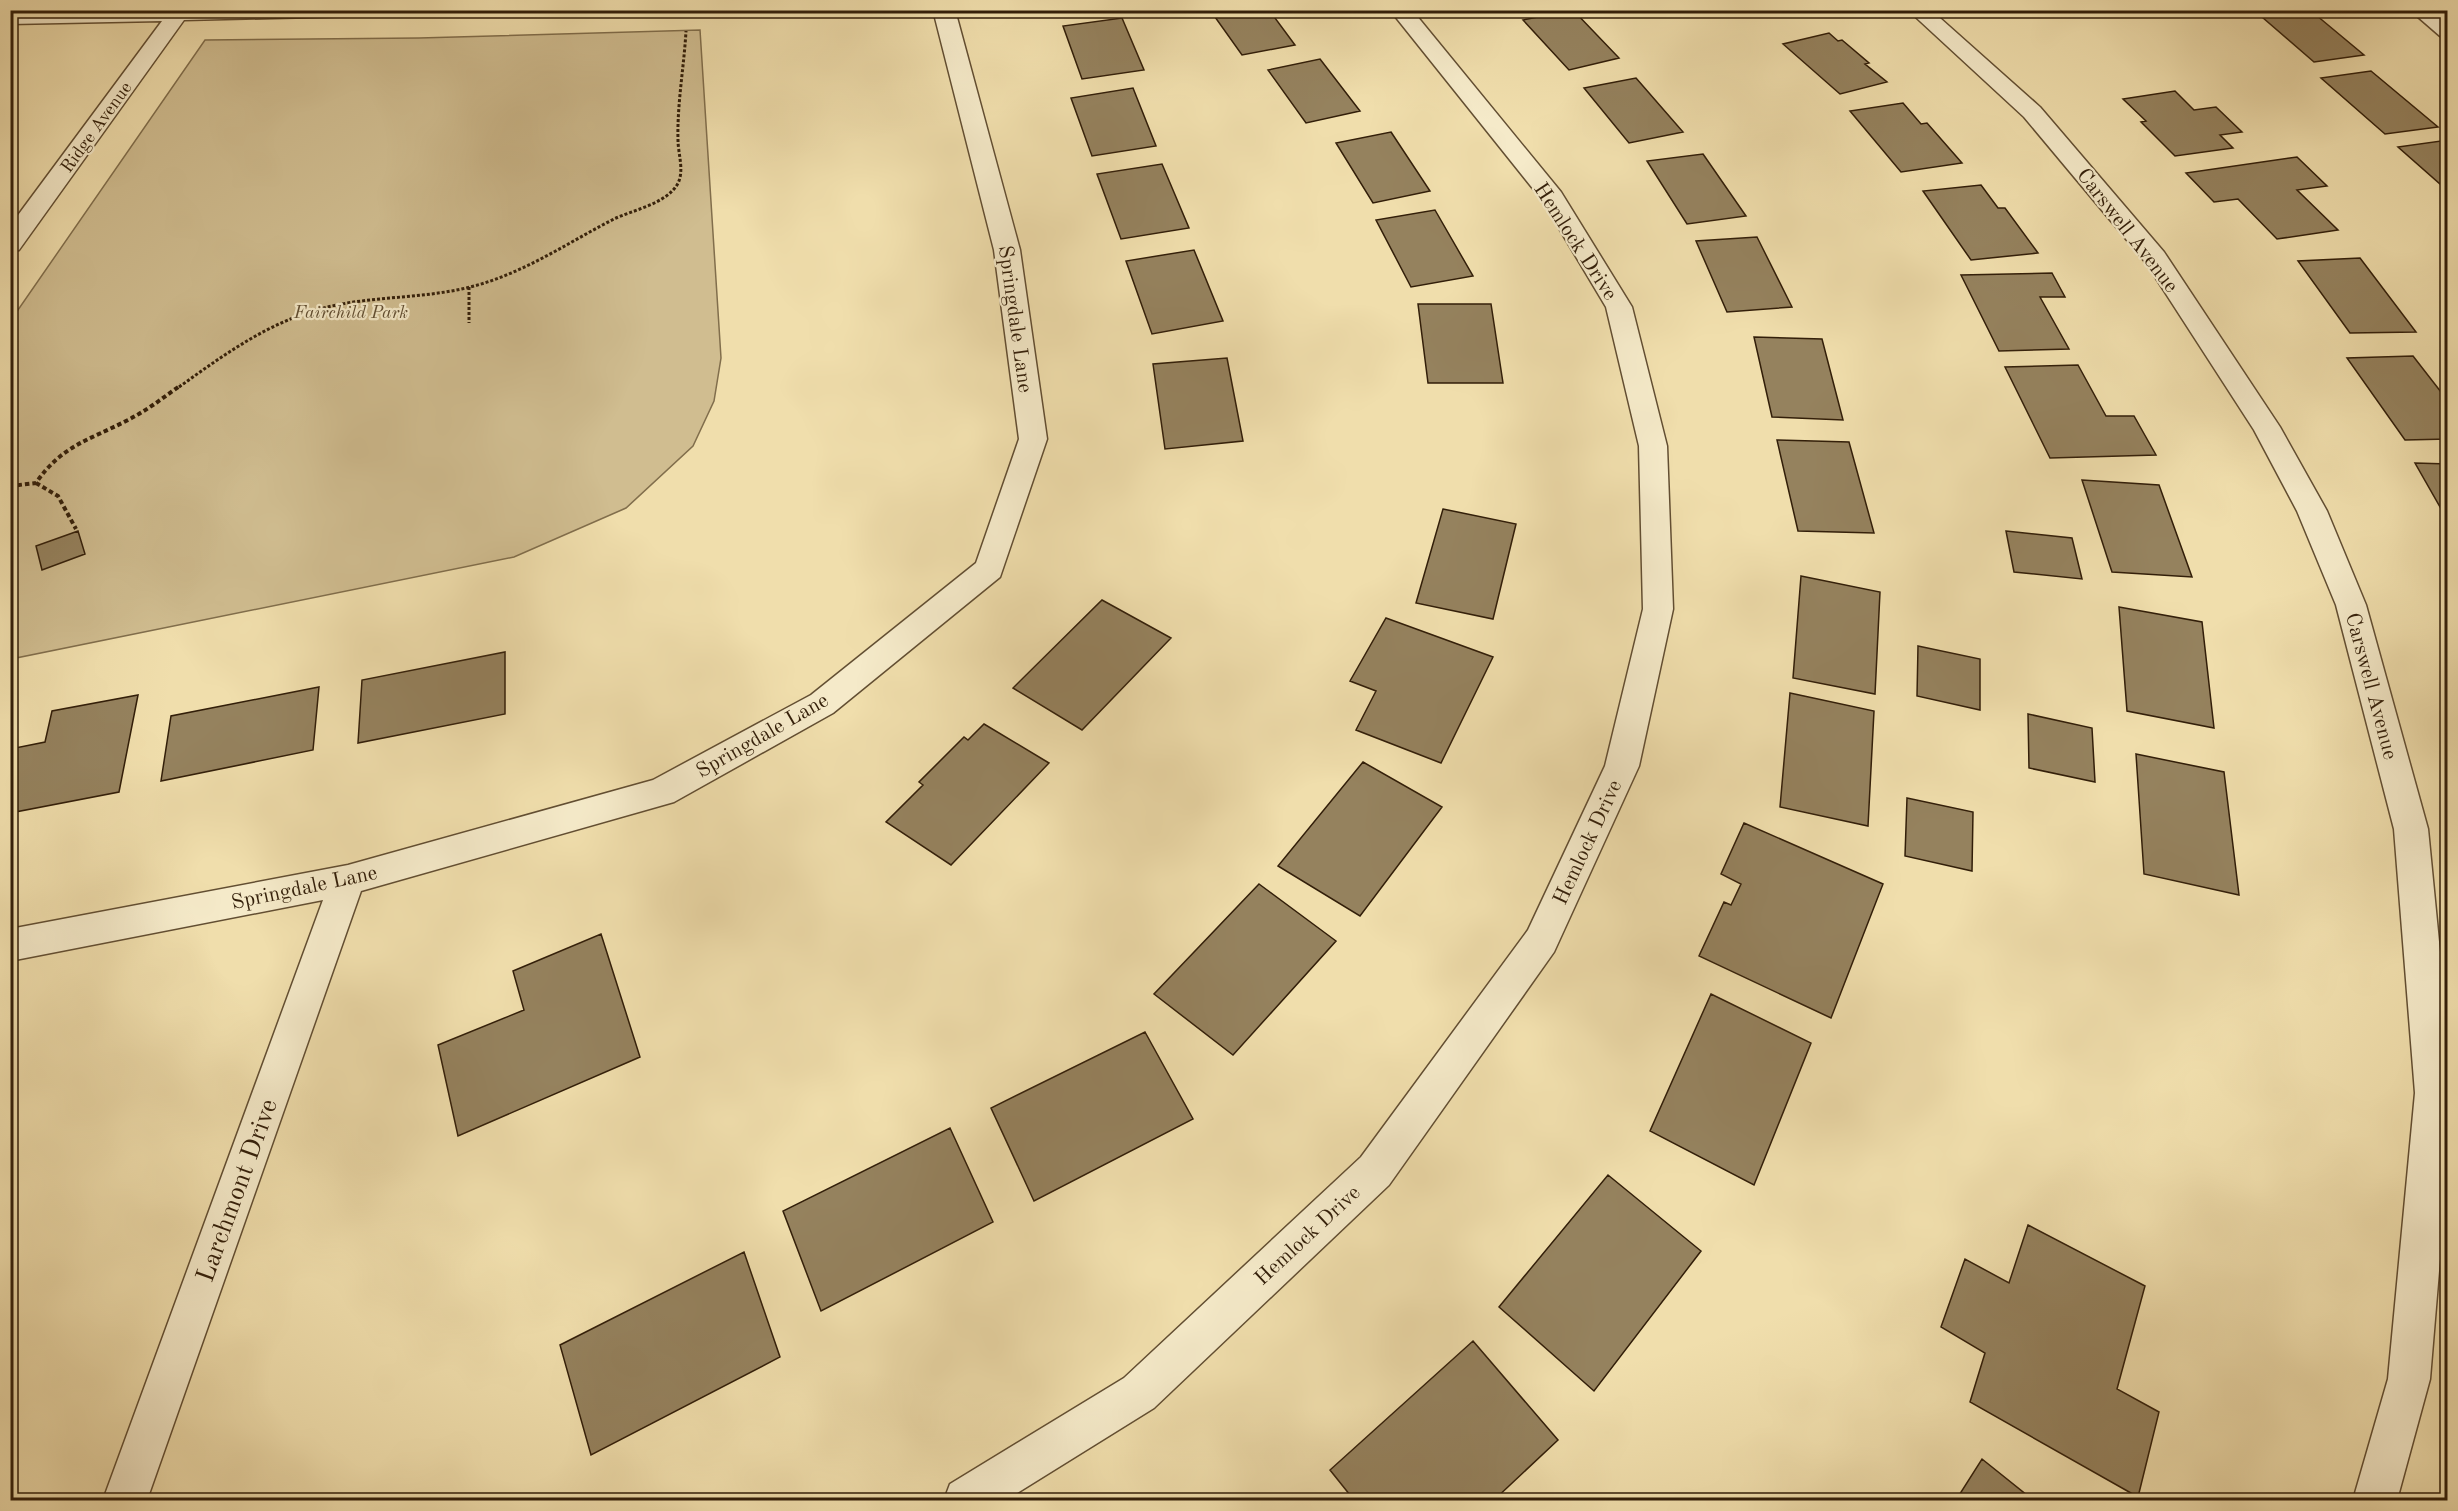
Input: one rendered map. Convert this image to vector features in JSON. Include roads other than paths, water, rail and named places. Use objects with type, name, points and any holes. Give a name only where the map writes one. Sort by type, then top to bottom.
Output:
[{"type":"street","points":[[10,18],[180,12],[358,10]]},
{"type":"street","name":"Springdale Lane","points":[[10,945],[348,880],[662,792],[822,704],[989,569],[1033,439],[1007,250],[944,10]]},
{"type":"street","name":"Hemlock Drive","points":[[966,1500],[1138,1393],[1375,1171],[1541,941],[1622,766],[1658,609],[1653,446],[1619,307],[1552,196],[1400,10]]},
{"type":"street","name":"Carswell Avenue","points":[[1918,10],[2032,112],[2155,258],[2266,427],[2312,511],[2350,605],[2411,829],[2441,1096],[2409,1379],[2375,1500]]},
{"type":"street","points":[[2420,10],[2448,31]]},
{"type":"street","name":"Ridge Avenue","points":[[10,244],[180,12]]},
{"type":"street","name":"Larchmont Drive","points":[[125,1500],[348,880]]},
{"type":"park label","name":"Fairchild Park","points":[[351,312]]}]
